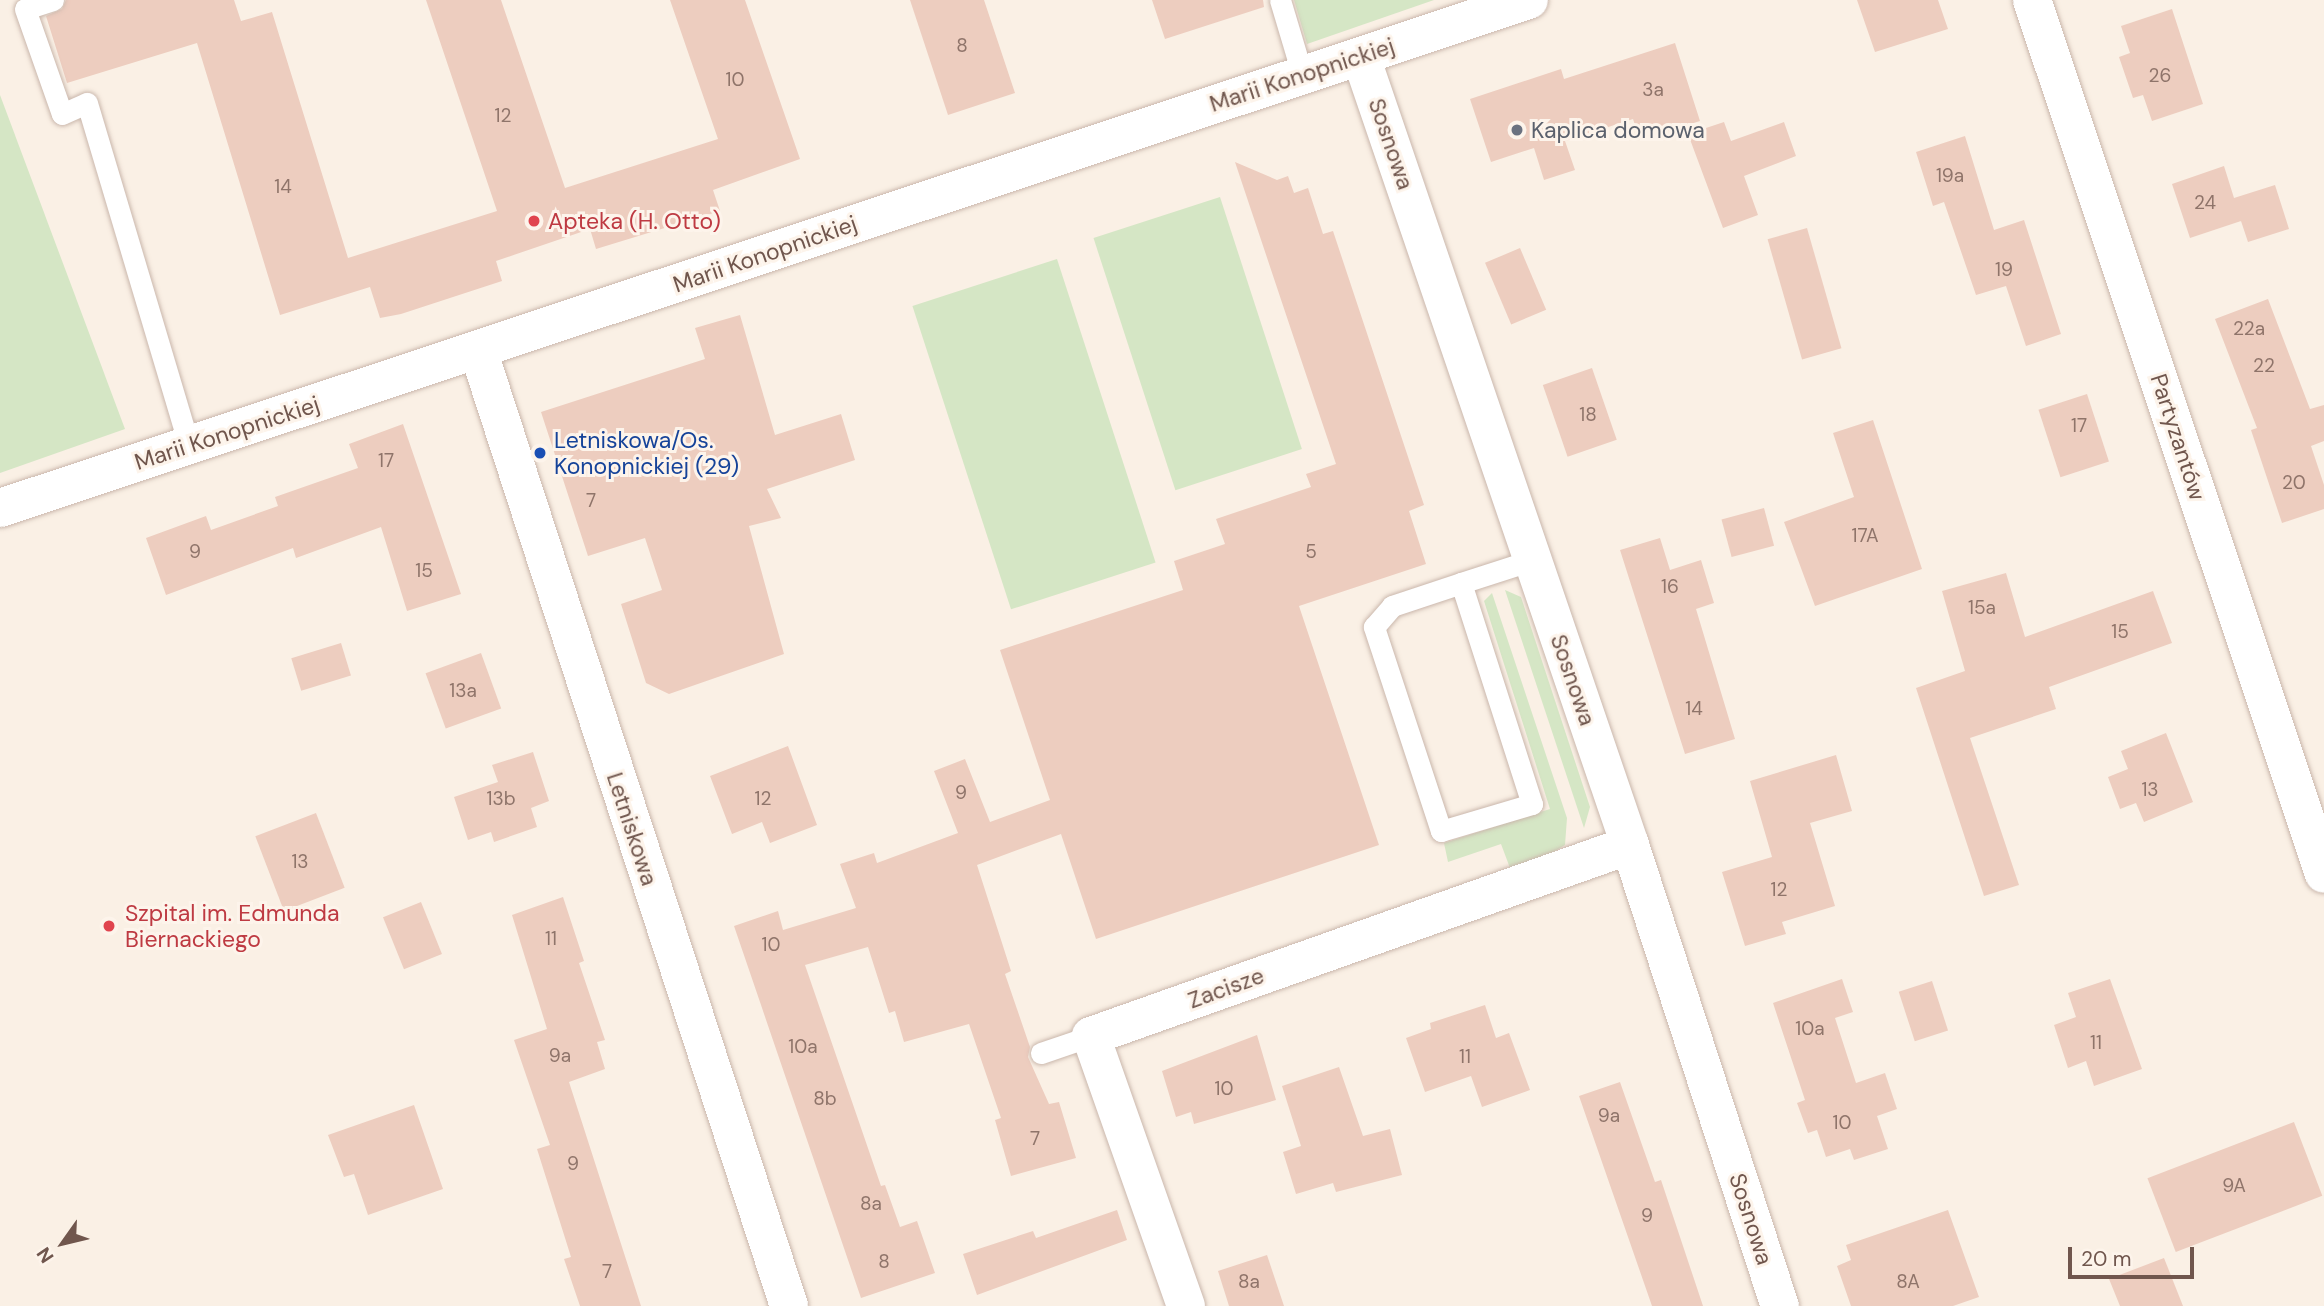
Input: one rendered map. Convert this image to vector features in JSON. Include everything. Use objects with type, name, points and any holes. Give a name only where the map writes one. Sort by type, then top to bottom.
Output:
[{"type":"street","name":"Marii Konopnickiej","points":[[0,508],[1529,0]]},
{"type":"street","name":"Partyzantów","points":[[2032,0],[2324,874]]},
{"type":"street","name":"Sosnowa","points":[[1361,57],[1630,845],[1780,1306]]},
{"type":"street","name":"Letniskowa","points":[[478,350],[789,1306]]},
{"type":"street","name":"Zacisze","points":[[1091,1036],[1630,845]]},
{"type":"street","points":[[1091,1036],[1186,1306]]},
{"type":"lane","points":[[53,0],[25,9],[62,114],[87,103],[189,446]]},
{"type":"lane","points":[[1280,0],[1302,74]]},
{"type":"lane","points":[[1461,583],[1532,804],[1441,831],[1374,628],[1392,606],[1461,583],[1532,560]]},
{"type":"lane","points":[[1041,1053],[1091,1036]]},
{"type":"green space","points":[[1294,0],[1434,0],[1307,44]]},
{"type":"green space","points":[[0,95],[125,429],[0,473]]},
{"type":"green space","points":[[1220,197],[1302,449],[1175,490],[1094,238]]},
{"type":"green space","points":[[1057,259],[1156,562],[1011,609],[912,306]]},
{"type":"green space","points":[[1505,590],[1521,597],[1590,807],[1584,828]]},
{"type":"green space","points":[[1492,593],[1567,818],[1565,845],[1513,876],[1501,844],[1448,862],[1444,843],[1550,809],[1484,601]]},
{"type":"building","points":[[66,0],[234,0],[241,21],[272,12],[348,258],[497,211],[426,0],[501,0],[565,188],[718,139],[670,0],[745,0],[800,159],[713,190],[720,211],[596,249],[590,229],[496,261],[502,281],[401,314],[380,318],[370,287],[280,315],[197,43],[67,83],[46,16],[62,9]]},
{"type":"building","points":[[910,0],[984,0],[1015,93],[948,115]]},
{"type":"building","points":[[1152,0],[1263,0],[1264,7],[1165,39]]},
{"type":"building","points":[[1857,0],[1938,0],[1948,29],[1875,52]]},
{"type":"building","points":[[2172,9],[2203,104],[2152,121],[2143,95],[2133,98],[2119,57],[2130,53],[2121,26]]},
{"type":"building","points":[[1675,43],[1700,121],[1640,140],[1633,119],[1565,141],[1575,170],[1544,180],[1534,148],[1491,162],[1470,99],[1561,69],[1564,79]]},
{"type":"building","points":[[1724,122],[1731,141],[1784,122],[1796,156],[1744,176],[1758,215],[1723,228],[1688,134]]},
{"type":"building","points":[[1965,136],[1994,230],[2024,220],[2061,334],[2026,346],[2006,286],[1976,295],[1944,202],[1933,206],[1916,152]]},
{"type":"building","points":[[1235,162],[1277,180],[1288,176],[1294,193],[1308,188],[1323,234],[1333,231],[1424,505],[1409,511],[1426,564],[1299,606],[1379,845],[1096,939],[1061,834],[977,865],[1011,971],[1005,974],[1030,1047],[1028,1057],[1049,1104],[1059,1102],[1076,1158],[1011,1176],[995,1120],[1001,1118],[969,1024],[904,1042],[895,1011],[889,1013],[868,947],[805,965],[881,1186],[885,1185],[900,1227],[917,1221],[935,1273],[861,1298],[734,926],[778,911],[783,930],[856,908],[840,864],[874,853],[877,863],[958,833],[934,771],[965,759],[990,822],[1050,800],[1000,650],[1183,590],[1174,561],[1225,544],[1216,519],[1311,487],[1306,474],[1336,464]]},
{"type":"building","points":[[2224,166],[2234,198],[2275,185],[2289,229],[2248,242],[2241,221],[2190,238],[2172,184]]},
{"type":"building","points":[[1807,228],[1841,348],[1802,359],[1768,239]]},
{"type":"building","points":[[1520,248],[1546,310],[1511,325],[1485,263]]},
{"type":"building","points":[[2268,299],[2310,409],[2324,405],[2324,441],[2311,446],[2324,485],[2324,509],[2282,523],[2251,430],[2257,428],[2215,319]]},
{"type":"building","points":[[740,315],[775,435],[841,414],[855,460],[767,489],[781,518],[749,526],[784,654],[669,694],[646,683],[621,604],[662,590],[645,538],[588,556],[541,412],[705,359],[695,328]]},
{"type":"building","points":[[1592,368],[1617,440],[1568,457],[1543,385]]},
{"type":"building","points":[[2087,394],[2109,462],[2060,477],[2038,410]]},
{"type":"building","points":[[1873,420],[1922,569],[1815,606],[1784,522],[1854,497],[1833,433]]},
{"type":"building","points":[[403,424],[461,594],[407,611],[381,527],[296,558],[293,548],[166,595],[146,538],[206,516],[211,530],[278,506],[275,497],[358,468],[349,444]]},
{"type":"building","points":[[1764,508],[1774,546],[1732,557],[1721,519]]},
{"type":"building","points":[[1660,538],[1670,570],[1701,560],[1714,603],[1696,609],[1735,739],[1685,754],[1620,550]]},
{"type":"building","points":[[2006,573],[2025,637],[2153,591],[2172,643],[2049,687],[2056,709],[1970,738],[2019,885],[1984,896],[1916,688],[1965,671],[1942,591]]},
{"type":"building","points":[[341,643],[351,676],[301,691],[291,658]]},
{"type":"building","points":[[481,653],[501,708],[446,729],[426,673]]},
{"type":"building","points":[[2166,733],[2193,802],[2144,822],[2136,803],[2120,809],[2108,777],[2128,769],[2121,751]]},
{"type":"building","points":[[788,746],[817,825],[770,843],[762,822],[732,834],[710,776]]},
{"type":"building","points":[[533,752],[549,801],[531,808],[537,827],[494,842],[491,832],[468,840],[454,797],[498,782],[492,765]]},
{"type":"building","points":[[1836,755],[1852,811],[1810,823],[1835,906],[1782,922],[1786,934],[1745,946],[1722,872],[1772,857],[1750,781]]},
{"type":"building","points":[[316,813],[345,888],[284,911],[255,836]]},
{"type":"building","points":[[563,897],[584,961],[579,963],[605,1040],[597,1042],[605,1069],[569,1082],[641,1306],[580,1306],[564,1259],[571,1257],[537,1149],[550,1145],[514,1040],[547,1029],[512,915]]},
{"type":"building","points":[[421,902],[442,954],[404,969],[383,917]]},
{"type":"building","points":[[1842,979],[1853,1012],[1835,1018],[1856,1083],[1885,1073],[1897,1109],[1877,1116],[1888,1149],[1854,1160],[1850,1149],[1826,1157],[1817,1130],[1808,1133],[1797,1103],[1805,1100],[1773,1003]]},
{"type":"building","points":[[2110,979],[2142,1069],[2094,1086],[2086,1061],[2068,1068],[2054,1025],[2076,1017],[2068,993]]},
{"type":"building","points":[[1932,981],[1948,1030],[1915,1041],[1899,992]]},
{"type":"building","points":[[1485,1005],[1496,1038],[1509,1033],[1530,1090],[1482,1107],[1471,1076],[1425,1092],[1406,1038],[1431,1029],[1430,1023]]},
{"type":"building","points":[[1257,1035],[1276,1100],[1194,1124],[1191,1112],[1176,1117],[1162,1071]]},
{"type":"building","points":[[1339,1067],[1363,1136],[1390,1129],[1402,1175],[1336,1192],[1333,1183],[1296,1194],[1283,1152],[1301,1146],[1282,1086]]},
{"type":"building","points":[[1620,1082],[1655,1182],[1661,1180],[1703,1306],[1652,1306],[1579,1096]]},
{"type":"building","points":[[414,1105],[443,1189],[368,1215],[354,1174],[344,1177],[328,1135]]},
{"type":"building","points":[[2294,1122],[2322,1196],[2176,1252],[2147,1178]]},
{"type":"building","points":[[1117,1210],[1127,1240],[977,1295],[963,1254],[1033,1231],[1036,1238]]},
{"type":"building","points":[[1948,1210],[1979,1297],[1953,1306],[1851,1306],[1837,1266],[1851,1260],[1846,1245]]},
{"type":"building","points":[[1267,1255],[1284,1306],[1229,1306],[1218,1271]]},
{"type":"building","points":[[2164,1258],[2183,1306],[2120,1306],[2109,1279]]},
{"type":"place","name":"Kaplica domowa","points":[[1517,130]]},
{"type":"place","name":"Apteka (H. Otto)","points":[[534,221]]},
{"type":"place","name":"Letniskowa/Os. Konopnickiej (29)","points":[[540,453]]},
{"type":"place","name":"Szpital im. Edmunda Biernackiego","points":[[109,926]]}]
